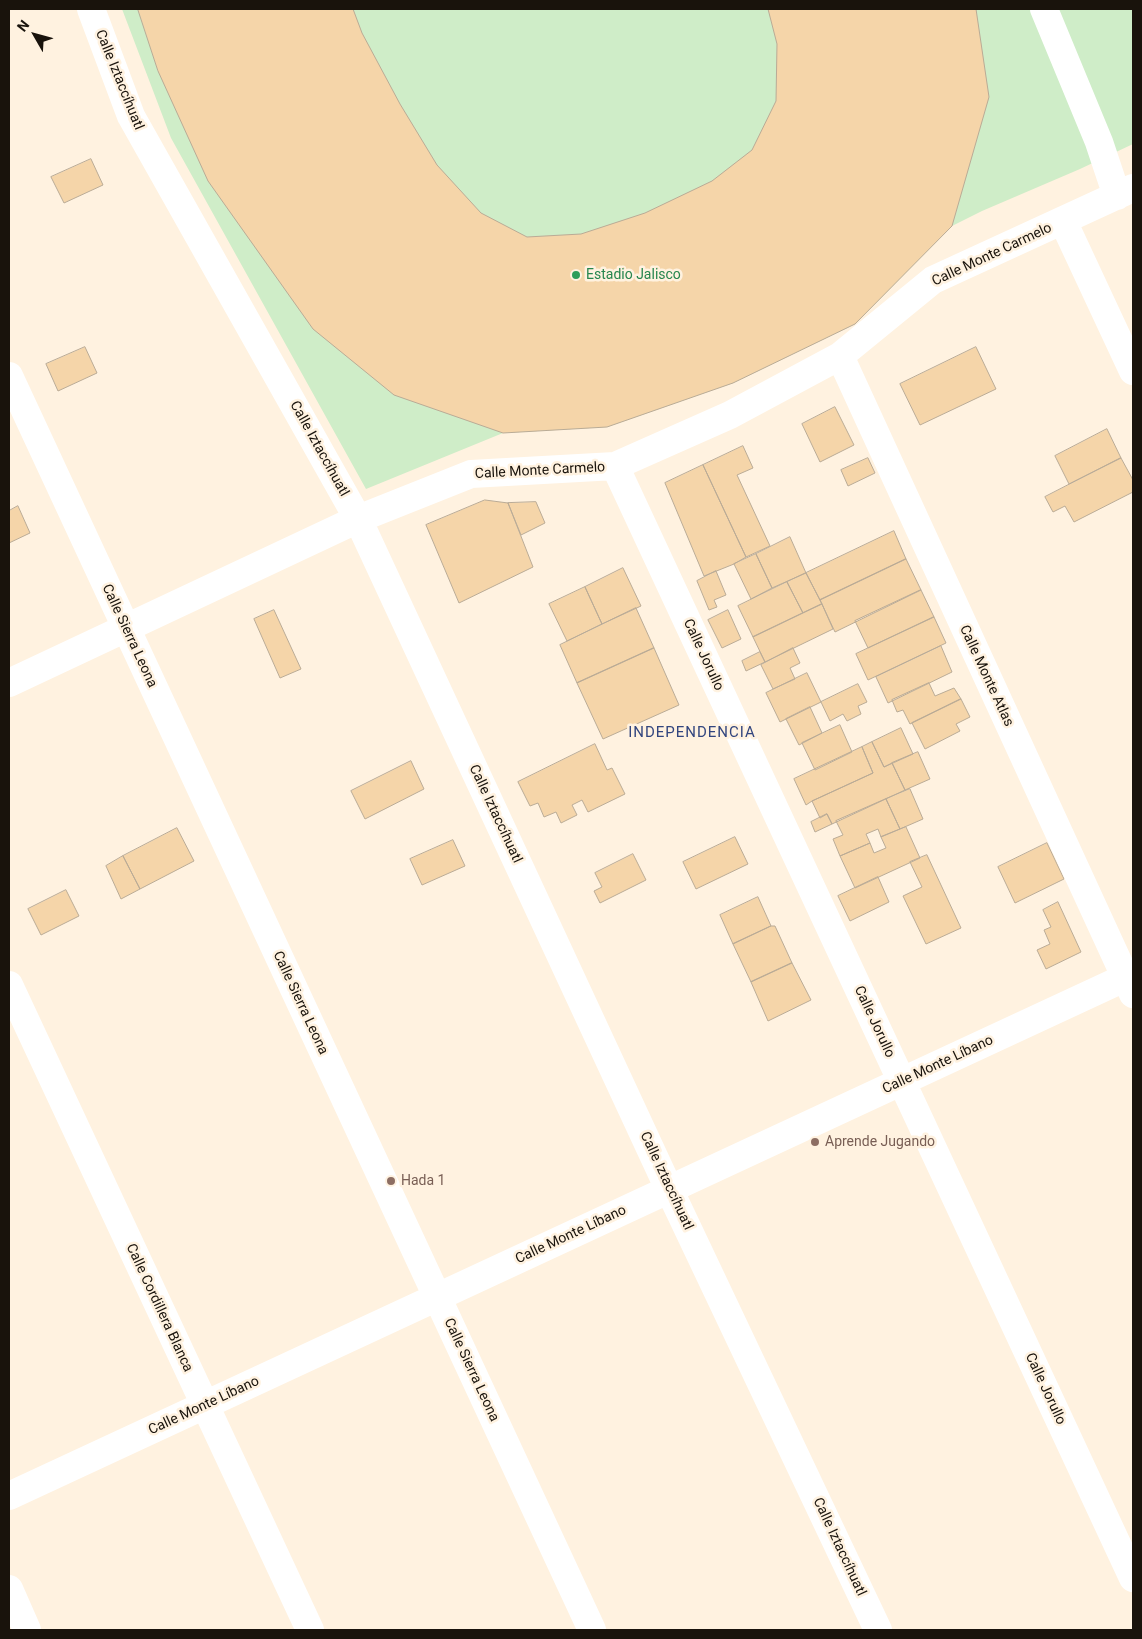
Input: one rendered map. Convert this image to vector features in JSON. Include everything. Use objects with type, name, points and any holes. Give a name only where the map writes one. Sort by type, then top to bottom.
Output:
[{"type":"street","name":"Calle Iztaccíhuatl","points":[[91,9],[131,116],[358,519],[878,1630]]},
{"type":"street","points":[[1044,9],[1099,142],[1125,192]]},
{"type":"street","name":"Calle Monte Carmelo","points":[[9,683],[358,519],[471,474],[615,466],[730,415],[840,356],[933,280],[1125,192]]},
{"type":"street","points":[[1063,221],[1133,371]]},
{"type":"street","name":"Calle Monte Atlas","points":[[840,356],[1131,983]]},
{"type":"street","name":"Calle Sierra Leona","points":[[9,376],[592,1630]]},
{"type":"street","name":"Calle Jorullo","points":[[615,466],[1133,1578]]},
{"type":"street","name":"Calle Monte Líbano","points":[[9,1496],[902,1082],[1131,983]]},
{"type":"street","name":"Calle Cordillera Blanca","points":[[9,985],[310,1630]]},
{"type":"street","points":[[9,1589],[27,1630]]},
{"type":"green space","name":"Estadio Jalisco","points":[[122,9],[1133,9],[1133,144],[952,226],[855,324],[733,383],[607,427],[503,433],[366,489],[171,138]]},
{"type":"building","name":"Estadio Jalisco","points":[[138,9],[353,9],[362,33],[400,104],[437,165],[481,213],[527,237],[581,234],[645,213],[712,181],[752,150],[776,101],[777,44],[768,9],[976,9],[989,97],[952,226],[855,324],[733,383],[607,427],[503,433],[394,395],[313,329],[208,181],[158,71]]},
{"type":"building","points":[[91,159],[103,185],[64,203],[51,177]]},
{"type":"building","points":[[85,347],[97,373],[58,391],[46,364]]},
{"type":"building","points":[[976,347],[996,389],[920,425],[900,384]]},
{"type":"building","points":[[835,407],[854,445],[820,462],[802,424]]},
{"type":"building","points":[[1107,429],[1121,458],[1069,484],[1055,456]]},
{"type":"building","points":[[743,446],[753,468],[737,475],[770,546],[746,557],[703,465]]},
{"type":"building","points":[[868,458],[875,473],[848,486],[841,470]]},
{"type":"building","points":[[1121,458],[1133,480],[1133,492],[1074,522],[1065,506],[1053,512],[1045,497]]},
{"type":"building","points":[[703,465],[746,557],[704,576],[665,483]]},
{"type":"building","points":[[485,500],[508,503],[533,567],[459,603],[426,525]]},
{"type":"building","points":[[536,502],[545,523],[521,535],[508,503]]},
{"type":"building","points":[[18,506],[30,533],[9,543],[9,511]]},
{"type":"building","points":[[894,531],[906,559],[820,600],[806,573]]},
{"type":"building","points":[[790,537],[806,573],[772,588],[756,554]]},
{"type":"building","points":[[756,554],[772,588],[751,599],[734,564]]},
{"type":"building","points":[[906,559],[921,590],[835,632],[820,600]]},
{"type":"building","points":[[623,568],[641,606],[602,624],[585,587]]},
{"type":"building","points":[[716,571],[726,595],[714,600],[717,607],[709,610],[697,581]]},
{"type":"building","points":[[806,573],[822,604],[803,613],[787,582]]},
{"type":"building","points":[[787,582],[803,613],[753,637],[738,606]]},
{"type":"building","points":[[585,587],[602,624],[567,641],[549,604]]},
{"type":"building","points":[[921,590],[934,617],[868,648],[855,621]]},
{"type":"building","points":[[822,604],[833,629],[765,662],[753,637]]},
{"type":"building","points":[[636,608],[654,648],[577,683],[560,645]]},
{"type":"building","points":[[274,610],[301,669],[280,678],[254,619]]},
{"type":"building","points":[[728,610],[741,639],[722,648],[708,620]]},
{"type":"building","points":[[934,617],[946,643],[868,680],[856,654]]},
{"type":"building","points":[[941,646],[952,672],[888,703],[876,677]]},
{"type":"building","points":[[654,648],[679,705],[603,739],[577,683]]},
{"type":"building","points":[[793,648],[800,663],[790,668],[795,679],[773,689],[761,665]]},
{"type":"building","points":[[760,652],[765,662],[746,671],[742,661]]},
{"type":"building","points":[[807,673],[821,702],[780,722],[766,693]]},
{"type":"building","points":[[929,683],[935,696],[954,688],[961,699],[910,724],[903,710],[897,712],[892,700]]},
{"type":"building","points":[[858,684],[867,702],[858,706],[861,714],[847,721],[843,714],[830,721],[821,702]]},
{"type":"building","points":[[961,699],[970,717],[956,724],[960,731],[925,749],[912,723]]},
{"type":"building","points":[[810,707],[822,733],[799,745],[786,719]]},
{"type":"building","points":[[840,725],[852,752],[815,770],[802,743]]},
{"type":"building","points":[[901,728],[913,754],[884,767],[872,742]]},
{"type":"building","points":[[872,742],[884,767],[892,763],[905,790],[832,824],[827,814],[820,818],[812,801],[873,773],[862,747]]},
{"type":"building","points":[[595,744],[607,770],[612,768],[625,794],[588,812],[582,800],[572,805],[577,815],[561,823],[556,812],[544,817],[538,803],[530,806],[518,782]]},
{"type":"building","points":[[862,747],[873,773],[806,805],[794,779]]},
{"type":"building","points":[[918,752],[930,779],[905,790],[892,763]]},
{"type":"building","points":[[411,761],[424,789],[365,819],[351,791]]},
{"type":"building","points":[[910,789],[923,819],[900,829],[886,799]]},
{"type":"building","points":[[886,799],[900,829],[881,837],[878,829],[866,834],[870,843],[840,856],[833,839],[843,835],[836,821]]},
{"type":"building","points":[[827,814],[832,824],[815,832],[811,822]]},
{"type":"building","points":[[906,827],[920,858],[855,888],[840,856],[870,843],[874,853],[886,848],[881,837]]},
{"type":"building","points":[[177,828],[194,861],[140,889],[123,856]]},
{"type":"building","points":[[735,837],[748,864],[696,889],[683,862]]},
{"type":"building","points":[[453,840],[465,866],[422,885],[410,859]]},
{"type":"building","points":[[1047,843],[1064,879],[1015,903],[998,867]]},
{"type":"building","points":[[633,854],[646,880],[600,903],[594,891],[602,887],[595,873]]},
{"type":"building","points":[[927,855],[961,928],[926,944],[903,896],[922,887],[910,862]]},
{"type":"building","points":[[123,856],[140,889],[121,899],[106,866]]},
{"type":"building","points":[[878,877],[889,902],[850,921],[838,896]]},
{"type":"building","points":[[66,890],[79,916],[41,935],[28,909]]},
{"type":"building","points":[[758,897],[771,926],[733,944],[720,915]]},
{"type":"building","points":[[1058,902],[1081,952],[1046,969],[1037,950],[1050,944],[1044,930],[1051,927],[1043,910]]},
{"type":"building","points":[[771,926],[775,926],[792,963],[751,982],[733,944]]},
{"type":"building","points":[[792,963],[811,1000],[768,1021],[751,982]]},
{"type":"place","name":"Estadio Jalisco","points":[[576,275]]},
{"type":"place","name":"Aprende Jugando","points":[[815,1142]]},
{"type":"place","name":"Hada 1","points":[[391,1181]]},
{"type":"district","name":"INDEPENDENCIA","points":[[692,733]]}]
